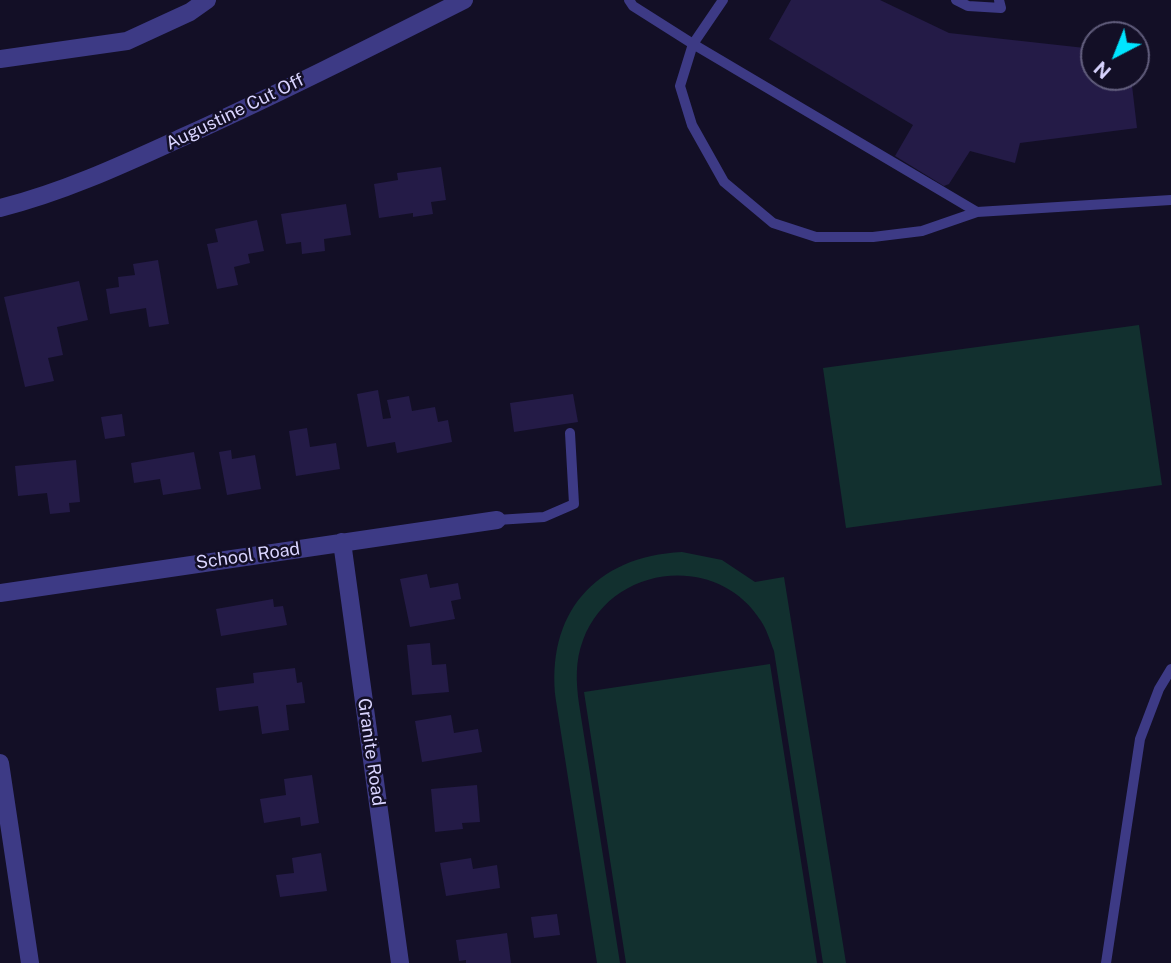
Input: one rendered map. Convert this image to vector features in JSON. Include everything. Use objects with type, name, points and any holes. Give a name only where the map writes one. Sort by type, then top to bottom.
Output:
[{"type":"street","points":[[0,59],[127,41],[190,12],[207,0]]},
{"type":"street","name":"Augustine Cut Off","points":[[0,213],[5,204],[117,167],[204,128],[464,0]]},
{"type":"street","name":"School Road","points":[[0,593],[497,520]]},
{"type":"street","name":"Granite Road","points":[[342,542],[400,963]]},
{"type":"street","points":[[0,763],[6,838],[30,963]]},
{"type":"lane","points":[[629,0],[633,6],[693,44],[977,212]]},
{"type":"lane","points":[[723,0],[693,44],[680,86],[692,125],[724,182],[774,223],[816,237],[873,237],[922,231],[977,212],[1171,200]]},
{"type":"lane","points":[[956,0],[968,6],[1001,8],[999,0]]},
{"type":"lane","points":[[497,520],[544,517],[574,504],[570,433]]},
{"type":"lane","points":[[1106,963],[1140,739],[1159,689],[1171,669]]},
{"type":"green space","points":[[1139,325],[1162,485],[846,528],[823,368]]},
{"type":"green space","points":[[682,552],[722,560],[755,582],[784,577],[846,963],[823,963],[774,651],[765,628],[742,599],[719,584],[693,577],[666,576],[640,582],[617,595],[597,615],[583,640],[577,664],[579,704],[620,963],[597,963],[556,701],[555,670],[559,642],[568,617],[582,595],[601,578],[624,565],[651,556]]},
{"type":"green space","points":[[770,664],[817,963],[626,963],[584,692]]},
{"type":"building","points":[[791,0],[880,0],[949,33],[1080,47],[1080,91],[1133,91],[1137,128],[1020,143],[1015,163],[970,151],[949,184],[944,186],[895,156],[913,125],[769,39]]},
{"type":"building","points":[[441,167],[446,200],[431,202],[433,214],[413,217],[413,213],[379,218],[374,184],[398,180],[397,173]]},
{"type":"building","points":[[346,204],[351,235],[324,239],[325,251],[302,254],[301,242],[286,244],[281,214]]},
{"type":"building","points":[[257,220],[264,251],[248,254],[250,263],[234,267],[238,285],[217,289],[207,244],[218,242],[215,229]]},
{"type":"building","points":[[158,260],[169,324],[149,327],[146,308],[110,314],[106,289],[119,287],[118,277],[135,275],[133,264]]},
{"type":"building","points":[[79,281],[88,320],[57,327],[63,355],[48,358],[54,381],[25,387],[4,297]]},
{"type":"building","points":[[378,390],[383,419],[391,418],[387,400],[409,396],[412,411],[435,407],[438,422],[448,420],[452,442],[397,453],[395,442],[367,447],[357,394]]},
{"type":"building","points":[[573,394],[578,422],[514,432],[510,403]]},
{"type":"building","points":[[122,414],[125,436],[105,439],[101,417]]},
{"type":"building","points":[[307,428],[310,447],[336,443],[340,469],[296,476],[289,431]]},
{"type":"building","points":[[231,450],[232,459],[255,455],[261,489],[227,495],[219,452]]},
{"type":"building","points":[[194,452],[201,489],[163,495],[160,479],[134,483],[131,463]]},
{"type":"building","points":[[76,460],[80,502],[69,503],[70,512],[50,514],[47,493],[18,496],[15,466]]},
{"type":"building","points":[[427,574],[430,588],[458,583],[461,599],[451,601],[455,619],[410,627],[400,579]]},
{"type":"building","points":[[273,599],[274,607],[283,606],[287,625],[221,636],[216,609]]},
{"type":"building","points":[[430,643],[432,665],[446,664],[449,692],[412,695],[407,645]]},
{"type":"building","points":[[295,668],[297,683],[302,682],[305,703],[286,705],[289,730],[262,734],[258,706],[219,711],[216,688],[254,683],[253,673]]},
{"type":"building","points":[[451,715],[454,733],[478,729],[482,752],[422,762],[415,721]]},
{"type":"building","points":[[312,775],[319,823],[301,826],[300,817],[264,823],[260,799],[286,795],[284,779]]},
{"type":"building","points":[[477,785],[480,822],[462,823],[463,829],[435,832],[431,789]]},
{"type":"building","points":[[321,853],[327,891],[280,897],[276,875],[294,873],[292,858]]},
{"type":"building","points":[[471,858],[473,869],[497,865],[500,888],[446,896],[440,863]]},
{"type":"building","points":[[557,914],[560,935],[534,938],[531,917]]},
{"type":"building","points":[[507,933],[511,963],[459,961],[456,940]]}]
